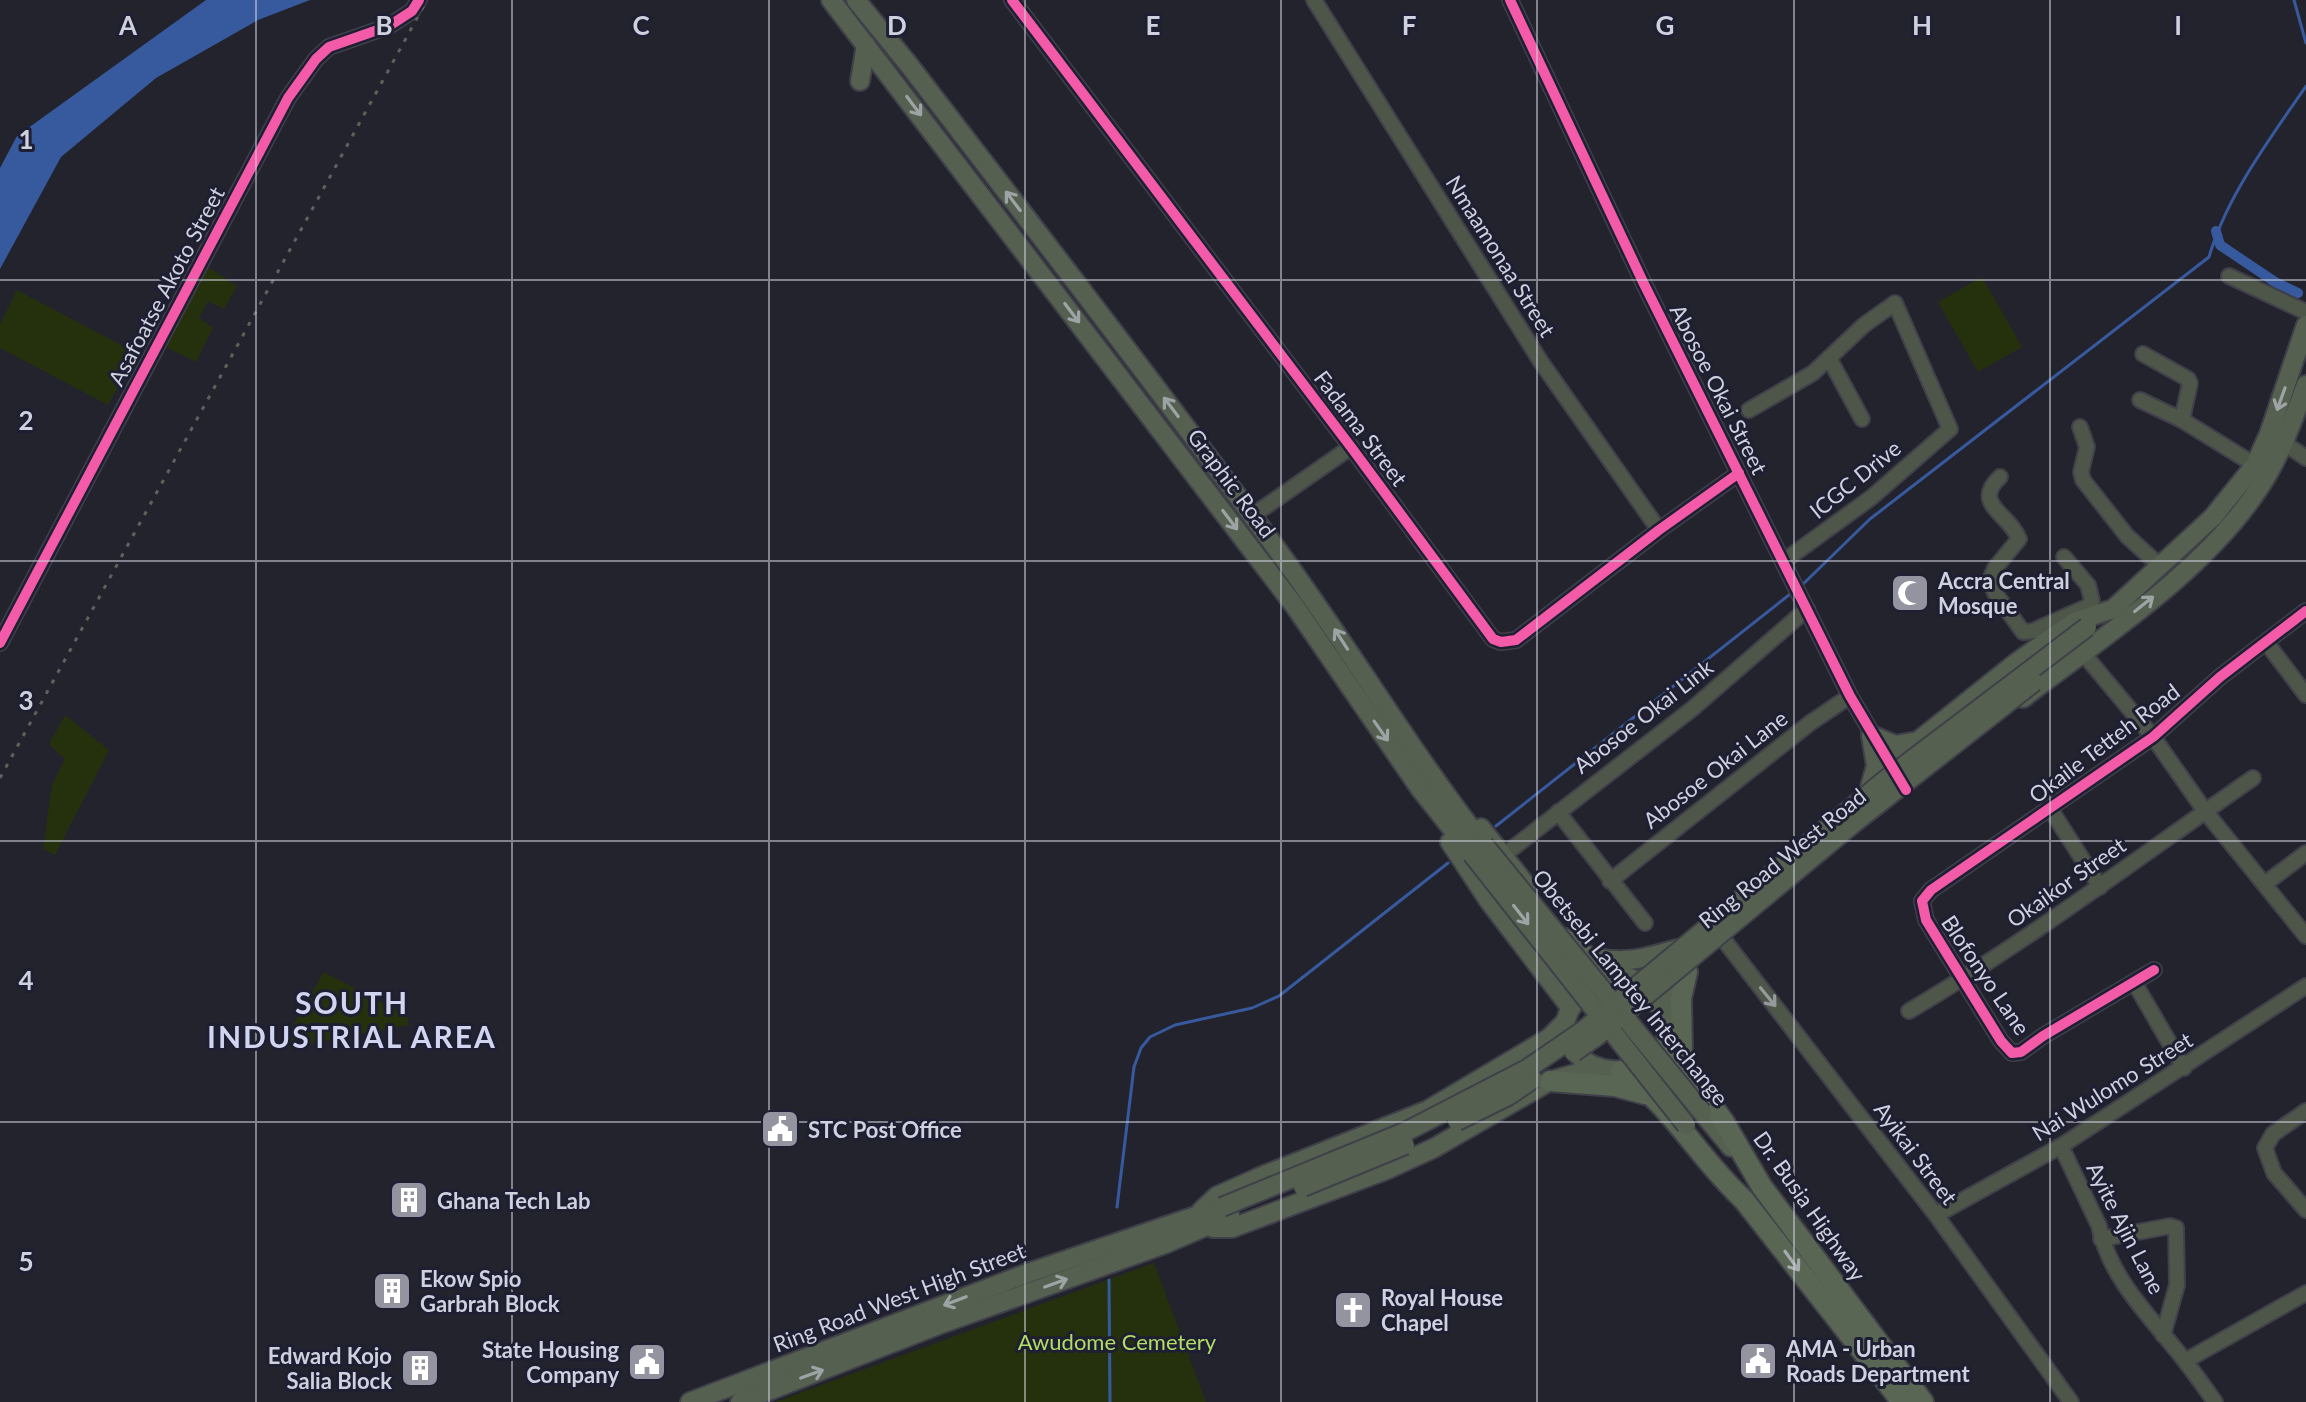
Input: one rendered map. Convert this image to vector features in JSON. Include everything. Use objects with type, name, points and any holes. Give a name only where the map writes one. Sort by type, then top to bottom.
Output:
[{"type":"highway","points":[[1683,1066],[1680,1010],[1687,972]]},
{"type":"highway","name":"Dr. Busia Highway","points":[[1667,1032],[1683,1066],[1724,1122],[1762,1187],[1923,1402]]},
{"type":"highway","name":"Dr. Busia Highway","points":[[1621,1071],[1655,1099],[1721,1179],[1744,1200],[1902,1402]]},
{"type":"highway","points":[[1550,1081],[1615,1086],[1655,1099]]},
{"type":"highway","points":[[1879,1374],[1893,1402]]},
{"type":"main road","name":"Graphic Road","points":[[859,1],[1252,516],[1336,631],[1456,822]]},
{"type":"main road","name":"Graphic Road","points":[[836,8],[896,82],[1294,605],[1421,790],[1456,822],[1483,829],[1568,939],[1588,956],[1627,977]]},
{"type":"main road","points":[[866,45],[865,84],[896,82]]},
{"type":"main road","name":"Ring Road West Road","points":[[1627,977],[1677,949],[1825,834],[1891,765],[2017,662],[2074,622],[2111,611],[2161,567],[2213,517],[2255,465],[2274,421],[2306,325]]},
{"type":"main road","name":"Ring Road West Road","points":[[1590,1033],[1847,811],[2092,637],[2145,604],[2214,542],[2258,491],[2284,443],[2306,385]]},
{"type":"main road","points":[[2092,637],[2111,611]]},
{"type":"main road","name":"Ring Road West Road","points":[[1660,1007],[1720,935],[1906,790],[2092,637]]},
{"type":"main road","name":"Ring Road West Road","points":[[1590,1033],[2092,637]]},
{"type":"main road","points":[[1871,735],[1895,745],[1918,741]]},
{"type":"main road","points":[[1870,788],[1876,766],[1871,735]]},
{"type":"main road","name":"Graphic Road","points":[[1456,822],[1446,832],[1451,845],[1568,1015]]},
{"type":"main road","name":"Obetsebi Lamptey Interchange","points":[[1456,822],[1744,1200]]},
{"type":"main road","name":"Obetsebi Lamptey Interchange","points":[[1478,850],[1702,1112],[1762,1187]]},
{"type":"main road","points":[[1588,956],[1616,962],[1637,961],[1677,949]]},
{"type":"main road","points":[[1627,977],[1660,1007],[1667,1032],[1660,1049],[1647,1062],[1621,1071],[1598,1067],[1575,1049],[1568,1015],[1591,985],[1627,977]]},
{"type":"main road","name":"Ring Road West High Street","points":[[1200,1221],[1217,1196],[1428,1110],[1549,1038],[1568,1015]]},
{"type":"main road","name":"Ring Road West High Street","points":[[740,1402],[1226,1212],[1425,1123],[1499,1086],[1590,1033]]},
{"type":"main road","name":"Ring Road West High Street","points":[[1200,1221],[1232,1228],[1386,1170],[1434,1148],[1550,1081],[1598,1067]]},
{"type":"main road","name":"Ring Road West High Street","points":[[690,1402],[1028,1273],[1138,1244]]},
{"type":"street","name":"Asafoatse Akoto Street","points":[[0,643],[288,98],[316,59],[329,47],[389,26],[412,11],[419,0]]},
{"type":"street","name":"Fadama Street","points":[[1012,0],[1493,639],[1501,642],[1516,640],[1739,473]]},
{"type":"street","name":"Nmaamonaa Street","points":[[1314,0],[1541,362],[1659,530]]},
{"type":"street","name":"Abosoe Okai Street","points":[[1510,0],[1644,284],[1850,696],[1906,790]]},
{"type":"street","points":[[836,8],[859,1]]},
{"type":"street","points":[[2229,276],[2306,312]]},
{"type":"street","name":"ICGC Drive","points":[[1787,567],[1950,429],[1895,303],[1864,325],[1829,358]]},
{"type":"street","points":[[2143,354],[2188,379],[2190,383],[2182,420]]},
{"type":"street","points":[[1749,410],[1813,373],[1829,358],[1862,419]]},
{"type":"street","points":[[2140,400],[2182,420],[2255,465]]},
{"type":"street","points":[[2080,427],[2087,447],[2081,472],[2083,480],[2127,536],[2161,567]]},
{"type":"street","points":[[2284,443],[2306,458]]},
{"type":"street","points":[[1252,516],[1351,447]]},
{"type":"street","points":[[2000,477],[1990,486],[1988,496],[2019,539],[1995,568],[1990,580],[1995,593],[2023,632],[2077,613],[2092,601],[2088,585],[2064,557]]},
{"type":"street","points":[[2092,601],[2111,611]]},
{"type":"street","name":"Abosoe Okai Link","points":[[1504,855],[1692,709],[1806,608]]},
{"type":"street","name":"Okaile Tetteh Road","points":[[1922,901],[1931,890],[2153,737],[2220,677],[2306,611]]},
{"type":"street","points":[[2092,637],[2153,737],[2205,811],[2306,936]]},
{"type":"street","points":[[2266,642],[2306,695]]},
{"type":"street","name":"Abosoe Okai Lane","points":[[1610,881],[1800,730],[1850,696]]},
{"type":"street","name":"Okaikor Street","points":[[1909,1011],[1964,979],[2100,887],[2253,778]]},
{"type":"street","points":[[2051,810],[2100,887]]},
{"type":"street","points":[[1558,812],[1645,923]]},
{"type":"street","points":[[2266,883],[2306,853]]},
{"type":"street","name":"Blofonyo Lane","points":[[1922,901],[1926,920],[2001,1041],[2012,1053],[2021,1052],[2154,970]]},
{"type":"street","name":"Ayikai Street","points":[[1720,935],[1936,1215],[2071,1402]]},
{"type":"street","points":[[2134,982],[2184,1068]]},
{"type":"street","name":"Nai Wulomo Street","points":[[1936,1215],[2061,1146],[2306,986]]},
{"type":"street","points":[[2306,1111],[2273,1134],[2265,1148],[2274,1173],[2306,1210]]},
{"type":"street","name":"Ayite Ajin Lane","points":[[2061,1146],[2099,1226],[2101,1239],[2136,1303],[2215,1402]]},
{"type":"street","points":[[2101,1239],[2170,1226],[2176,1228],[2177,1285],[2163,1335]]},
{"type":"street","points":[[2185,1361],[2306,1293]]},
{"type":"green space","points":[[208,267],[237,286],[224,309],[208,301],[199,318],[213,328],[196,362],[166,347]]},
{"type":"green space","points":[[1982,277],[2022,347],[1978,372],[1938,302]]},
{"type":"green space","points":[[17,290],[136,353],[108,405],[0,348],[0,324]]},
{"type":"green space","points":[[65,715],[109,750],[55,855],[43,849],[52,785],[65,759],[49,744]]},
{"type":"green space","points":[[324,972],[407,1016],[409,1025],[289,1048],[284,1041]]},
{"type":"green space","name":"Awudome Cemetery","points":[[1154,1263],[1206,1402],[775,1402]]},
{"type":"water","points":[[206,0],[310,0],[258,20],[156,78],[61,157],[0,269],[0,168],[17,136]]},
{"type":"waterway","points":[[2294,0],[2306,43]]},
{"type":"waterway","points":[[1800,587],[1870,519],[2209,257],[2238,190],[2306,86]]},
{"type":"waterway","points":[[2216,231],[2220,245],[2275,282],[2298,293]]},
{"type":"waterway","points":[[1496,826],[1794,591]]},
{"type":"waterway","points":[[1117,1207],[1134,1067],[1141,1048],[1150,1037],[1175,1025],[1252,1008],[1279,996],[1448,863]]},
{"type":"waterway","points":[[1109,1280],[1110,1402]]},
{"type":"railway","points":[[0,778],[427,0]]},
{"type":"cycle path","points":[[0,643],[288,98],[316,59],[329,47],[389,26],[412,11],[419,0]]},
{"type":"cycle path","points":[[1012,0],[1493,639],[1501,642],[1516,640],[1739,473]]},
{"type":"cycle path","points":[[1510,0],[1644,284],[1850,696],[1906,790]]},
{"type":"cycle path","points":[[2154,970],[2021,1052],[2012,1053],[2001,1041],[1926,920],[1922,901],[1931,890],[2153,737],[2220,677],[2306,611]]},
{"type":"place","name":"Accra Central Mosque","points":[[1910,593]]},
{"type":"place","name":"STC Post Office","points":[[780,1129]]},
{"type":"place","name":"Ghana Tech Lab","points":[[409,1200]]},
{"type":"place","name":"Ekow Spio Garbrah Block","points":[[392,1291]]},
{"type":"place","name":"Royal House Chapel","points":[[1353,1310]]},
{"type":"place","name":"AMA - Urban Roads Department","points":[[1758,1361]]},
{"type":"place","name":"State Housing Company","points":[[647,1362]]},
{"type":"place","name":"Edward Kojo Salia Block","points":[[420,1368]]},
{"type":"district","name":"SOUTH INDUSTRIAL AREA","points":[[352,1019]]}]
